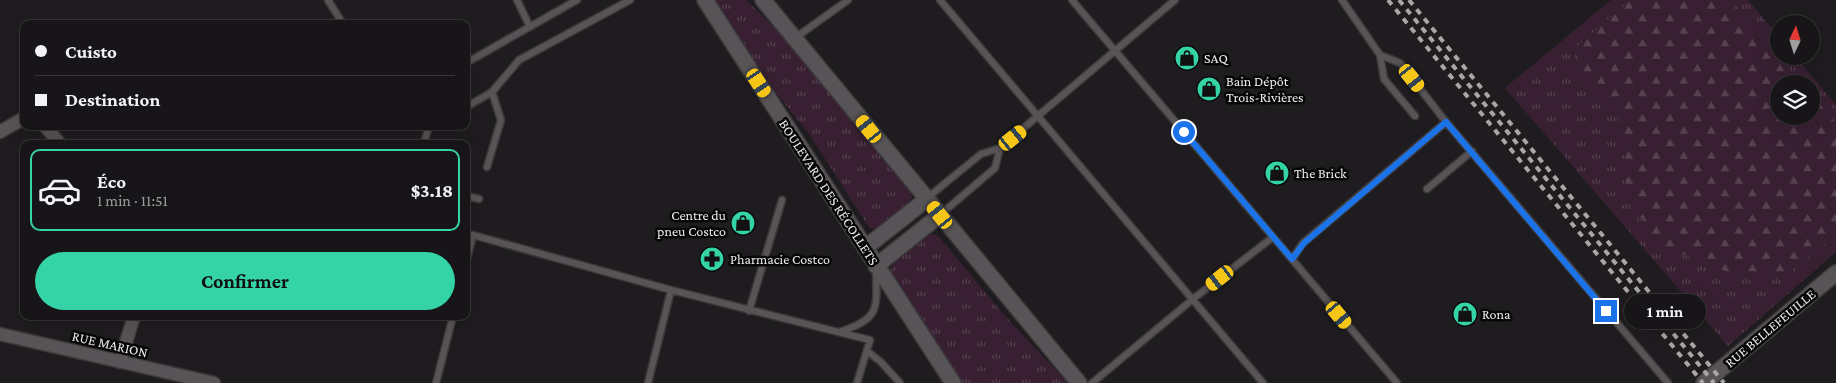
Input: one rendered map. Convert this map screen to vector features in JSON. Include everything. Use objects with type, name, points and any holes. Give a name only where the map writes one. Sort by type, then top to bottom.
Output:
[{"type":"main road","name":"BOULEVARD DES RÉCOLLETS","points":[[705,0],[953,383]]},
{"type":"main road","points":[[764,0],[1079,383]]},
{"type":"main road","points":[[865,248],[927,199]]},
{"type":"main road","points":[[876,266],[940,215]]},
{"type":"main road","name":"RUE BELLEFEUILLE","points":[[1704,383],[1836,274]]},
{"type":"street","points":[[0,132],[20,120]]},
{"type":"street","points":[[48,130],[57,140]]},
{"type":"street","points":[[120,362],[133,320]]},
{"type":"street","name":"RUE MARION","points":[[0,334],[214,383]]},
{"type":"lane","points":[[328,0],[340,20]]},
{"type":"lane","points":[[517,0],[530,27]]},
{"type":"lane","points":[[470,61],[576,0]]},
{"type":"lane","points":[[470,105],[492,92],[520,60],[630,0]]},
{"type":"lane","points":[[699,0],[705,0]]},
{"type":"lane","points":[[795,38],[848,0]]},
{"type":"lane","points":[[940,0],[1263,383]]},
{"type":"lane","points":[[1072,0],[1397,383]]},
{"type":"lane","points":[[927,199],[981,154],[1000,148],[1175,0]]},
{"type":"lane","points":[[1342,0],[1380,55],[1384,79],[1415,116]]},
{"type":"lane","points":[[1380,55],[1400,63],[1446,122],[1668,383]]},
{"type":"lane","points":[[487,167],[500,120],[492,92]]},
{"type":"lane","points":[[1292,259],[1304,243],[1446,122]]},
{"type":"lane","points":[[940,215],[994,168],[1000,148]]},
{"type":"lane","points":[[1427,189],[1472,151]]},
{"type":"lane","points":[[470,197],[479,199]]},
{"type":"lane","points":[[749,311],[782,200]]},
{"type":"lane","points":[[470,234],[749,311],[870,340],[857,383]]},
{"type":"lane","points":[[1092,383],[1193,299],[1273,237]]},
{"type":"lane","points":[[838,332],[860,324],[869,318],[874,311],[877,302],[876,266]]},
{"type":"lane","points":[[648,383],[671,290]]},
{"type":"lane","points":[[436,383],[452,320]]},
{"type":"lane","points":[[867,351],[882,362],[900,383]]},
{"type":"green space","points":[[714,0],[746,0],[784,37],[909,190],[912,197],[907,205],[896,215],[879,227],[873,228],[868,226],[810,135],[768,83]]},
{"type":"green space","points":[[1611,0],[1748,0],[1770,26],[1770,65],[1803,65],[1811,75],[1770,75],[1770,125],[1820,125],[1820,86],[1836,105],[1836,252],[1728,346],[1505,88]]},
{"type":"green space","points":[[1631,0],[1731,0],[1770,46],[1770,65],[1786,65],[1794,75],[1770,75],[1770,125],[1820,125],[1820,104],[1836,123],[1836,235],[1790,272],[1738,276],[1660,245],[1628,197],[1624,145],[1613,100],[1577,83],[1575,48]]},
{"type":"green space","points":[[931,234],[939,237],[1005,316],[1068,383],[962,383],[890,272],[893,264]]},
{"type":"railway","points":[[1388,0],[1703,383]]},
{"type":"railway","points":[[1399,0],[1714,383]]},
{"type":"railway","points":[[1409,0],[1724,383]]},
{"type":"place","name":"SAQ","points":[[1187,58]]},
{"type":"place","name":"Bain Dépôt Trois-Rivières","points":[[1209,89]]},
{"type":"place","name":"The Brick","points":[[1277,173]]},
{"type":"place","name":"Centre du pneu Costco","points":[[743,223]]},
{"type":"place","name":"Pharmacie Costco","points":[[712,259]]},
{"type":"place","name":"Rona","points":[[1465,314]]},
{"type":"route","points":[[1184,132],[1292,259],[1304,243],[1446,122],[1606,311]]}]
